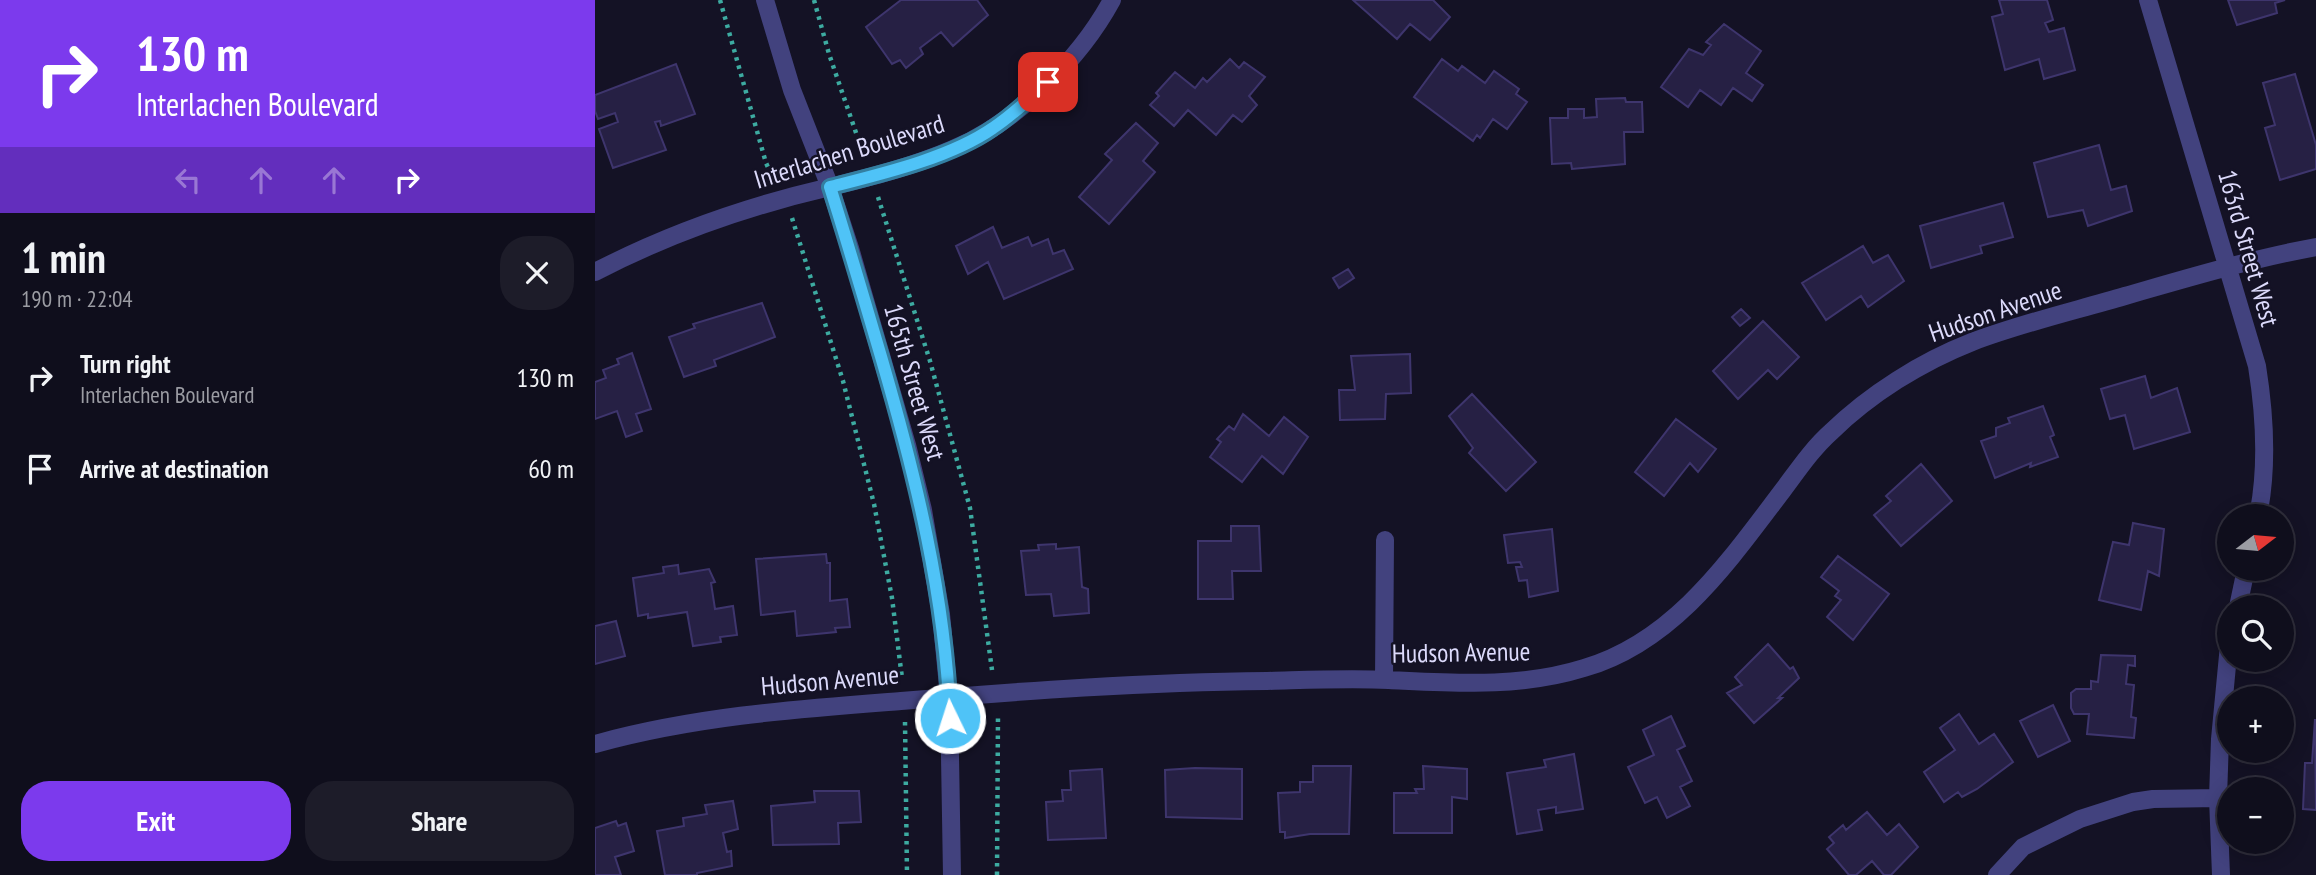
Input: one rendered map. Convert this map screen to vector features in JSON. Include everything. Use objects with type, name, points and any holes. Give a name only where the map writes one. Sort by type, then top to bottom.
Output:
[{"type":"street","name":"165th Street West","points":[[765,0],[792,90],[830,187],[923,510],[941,614],[949,697],[952,875]]},
{"type":"street","name":"Interlachen Boulevard","points":[[595,272],[645,247],[707,222],[783,198],[871,177],[953,150],[993,128],[1030,98],[1089,36],[1112,0]]},
{"type":"street","name":"163rd Street West","points":[[2148,0],[2256,366],[2262,398],[2265,459],[2261,504]]},
{"type":"street","name":"Hudson Avenue","points":[[595,744],[708,719],[771,711],[994,693],[1257,681],[1384,680],[1451,684],[1515,682],[1551,677],[1612,659],[1661,628],[1718,574],[1811,453],[1832,431],[1891,384],[1945,354],[1983,338],[2228,267],[2316,247]]},
{"type":"street","points":[[1384,680],[1385,540]]},
{"type":"street","points":[[2219,777],[2226,672]]},
{"type":"street","points":[[1997,875],[2023,847],[2080,818],[2153,799],[2217,798]]},
{"type":"street","points":[[2220,854],[2221,875]]},
{"type":"path","points":[[720,0],[766,163],[797,229],[843,381],[874,504],[893,598],[904,701],[907,875]]},
{"type":"path","points":[[814,0],[829,54],[886,216],[930,360],[967,497],[999,721],[997,875]]},
{"type":"building","points":[[901,0],[977,0],[988,15],[953,46],[941,32],[920,48],[923,54],[906,68],[900,60],[892,64],[866,27]]},
{"type":"building","points":[[1353,0],[1433,0],[1450,17],[1430,40],[1410,24],[1397,39]]},
{"type":"building","points":[[1999,0],[2047,0],[2053,20],[2045,23],[2049,32],[2064,28],[2075,70],[2044,79],[2039,59],[2005,70],[1992,17],[2003,14]]},
{"type":"building","points":[[2228,0],[2285,0],[2275,3],[2277,13],[2237,25]]},
{"type":"building","points":[[1724,24],[1761,51],[1746,73],[1763,85],[1752,101],[1733,88],[1721,105],[1700,90],[1688,107],[1661,87],[1689,49],[1703,55],[1711,45],[1706,42]]},
{"type":"building","points":[[1230,59],[1239,68],[1244,62],[1265,77],[1249,96],[1257,105],[1242,122],[1233,115],[1216,135],[1188,110],[1174,126],[1150,105],[1159,96],[1156,93],[1175,72],[1195,88],[1203,78],[1207,82]]},
{"type":"building","points":[[1442,59],[1458,71],[1462,66],[1485,83],[1494,71],[1519,89],[1516,94],[1527,102],[1507,129],[1493,119],[1480,138],[1477,135],[1473,141],[1414,97]]},
{"type":"building","points":[[676,64],[695,114],[661,126],[660,121],[655,122],[666,150],[613,168],[599,129],[618,122],[615,113],[598,119],[595,95]]},
{"type":"building","points":[[2295,74],[2316,145],[2316,169],[2280,180],[2265,128],[2275,125],[2263,83]]},
{"type":"building","points":[[1625,98],[1626,102],[1642,102],[1643,132],[1624,132],[1625,164],[1572,169],[1571,163],[1552,164],[1550,118],[1568,118],[1568,109],[1584,109],[1584,118],[1597,117],[1596,99]]},
{"type":"building","points":[[1136,123],[1158,143],[1143,161],[1155,172],[1109,224],[1079,197],[1112,160],[1105,154]]},
{"type":"building","points":[[2099,145],[2111,190],[2126,186],[2132,211],[2088,226],[2083,210],[2048,217],[2034,163]]},
{"type":"building","points":[[2003,203],[2013,237],[1980,246],[1982,253],[1931,268],[1920,226]]},
{"type":"building","points":[[993,227],[1002,248],[1028,237],[1032,246],[1048,239],[1053,254],[1064,250],[1073,269],[1004,299],[988,262],[968,274],[956,246]]},
{"type":"building","points":[[1863,246],[1873,263],[1888,255],[1904,281],[1868,307],[1861,296],[1826,320],[1802,283]]},
{"type":"building","points":[[1348,269],[1354,278],[1339,288],[1333,278]]},
{"type":"building","points":[[762,303],[775,337],[714,360],[716,366],[684,377],[669,337],[695,328],[693,324]]},
{"type":"building","points":[[1741,309],[1750,318],[1740,326],[1732,317]]},
{"type":"building","points":[[1763,321],[1799,357],[1777,379],[1768,370],[1738,399],[1713,371]]},
{"type":"building","points":[[632,353],[651,409],[636,414],[642,431],[626,437],[617,411],[595,419],[595,382],[606,378],[603,370],[619,364],[617,359]]},
{"type":"building","points":[[1410,354],[1411,393],[1386,394],[1385,419],[1340,420],[1339,390],[1355,390],[1351,356]]},
{"type":"building","points":[[2145,376],[2151,398],[2177,388],[2190,432],[2134,449],[2125,415],[2110,419],[2101,389]]},
{"type":"building","points":[[1472,394],[1536,462],[1506,491],[1469,453],[1473,448],[1449,416]]},
{"type":"building","points":[[2043,406],[2054,435],[2050,437],[2058,457],[2030,467],[2031,463],[1995,478],[1981,441],[1996,436],[1996,428],[2010,423],[2008,418]]},
{"type":"building","points":[[1243,414],[1269,436],[1284,417],[1308,437],[1283,474],[1262,456],[1242,482],[1210,457],[1221,442],[1217,439],[1229,426],[1234,430]]},
{"type":"building","points":[[1676,419],[1716,449],[1698,472],[1690,463],[1664,496],[1635,472]]},
{"type":"building","points":[[1921,464],[1952,501],[1901,546],[1874,515],[1891,501],[1886,496]]},
{"type":"building","points":[[2133,523],[2164,529],[2159,576],[2148,571],[2141,610],[2099,600],[2113,542],[2129,545]]},
{"type":"building","points":[[1231,526],[1259,526],[1261,571],[1232,571],[1233,599],[1198,599],[1198,541],[1231,541]]},
{"type":"building","points":[[1552,529],[1558,591],[1529,597],[1527,580],[1519,581],[1516,567],[1522,567],[1520,562],[1508,563],[1504,535]]},
{"type":"building","points":[[1056,544],[1056,549],[1079,547],[1082,587],[1088,589],[1089,613],[1054,616],[1051,594],[1026,595],[1021,551],[1039,550],[1038,545]]},
{"type":"building","points":[[826,554],[827,563],[830,563],[830,601],[847,599],[850,627],[835,628],[836,632],[797,636],[795,611],[761,615],[756,559]]},
{"type":"building","points":[[1838,556],[1889,594],[1853,640],[1827,617],[1841,600],[1835,596],[1839,591],[1821,577]]},
{"type":"building","points":[[678,565],[679,574],[709,569],[715,582],[711,583],[715,609],[733,606],[737,635],[720,637],[721,642],[693,646],[687,612],[648,618],[648,614],[638,616],[633,578],[664,573],[663,567]]},
{"type":"building","points":[[616,621],[625,656],[595,664],[595,626]]},
{"type":"building","points":[[1768,644],[1790,669],[1793,667],[1799,678],[1778,698],[1782,698],[1754,723],[1727,693],[1742,685],[1735,677]]},
{"type":"building","points":[[2101,655],[2135,656],[2135,666],[2128,665],[2126,684],[2134,685],[2131,717],[2136,718],[2134,738],[2087,734],[2089,714],[2074,714],[2071,708],[2071,693],[2076,689],[2091,689],[2091,681],[2098,682]]},
{"type":"building","points":[[2053,705],[2070,741],[2038,757],[2020,721]]},
{"type":"building","points":[[1959,714],[1979,744],[1994,734],[2013,762],[1977,789],[1962,797],[1958,792],[1944,802],[1924,772],[1955,750],[1940,728]]},
{"type":"building","points":[[1671,716],[1685,746],[1677,750],[1692,781],[1680,787],[1690,806],[1667,818],[1657,797],[1645,803],[1628,767],[1654,755],[1643,730]]},
{"type":"building","points":[[2315,719],[2316,810],[2303,809],[2305,763],[2312,763]]},
{"type":"building","points":[[1574,754],[1583,809],[1556,813],[1556,807],[1538,810],[1542,830],[1517,834],[1507,773],[1546,767],[1544,760]]},
{"type":"building","points":[[1313,766],[1351,766],[1349,834],[1310,834],[1285,838],[1285,832],[1280,832],[1278,793],[1300,792],[1300,782],[1313,782]]},
{"type":"building","points":[[1423,766],[1467,769],[1467,799],[1452,797],[1452,833],[1394,833],[1394,793],[1417,793],[1415,789],[1424,789]]},
{"type":"building","points":[[1102,769],[1106,838],[1048,840],[1046,802],[1063,801],[1062,790],[1071,790],[1070,771]]},
{"type":"building","points":[[1242,769],[1242,819],[1166,817],[1165,770]]},
{"type":"building","points":[[814,791],[859,791],[861,822],[838,823],[839,844],[773,845],[771,806],[815,802]]},
{"type":"building","points":[[733,801],[738,829],[723,833],[727,852],[731,851],[732,866],[697,875],[665,875],[657,831],[684,826],[683,818],[707,814],[705,805]]},
{"type":"building","points":[[1867,812],[1887,835],[1899,824],[1918,847],[1891,875],[1884,875],[1872,861],[1856,875],[1849,875],[1827,849],[1834,843],[1829,837],[1843,825],[1846,830]]},
{"type":"building","points":[[616,821],[618,826],[626,823],[634,851],[615,857],[621,875],[595,875],[595,828]]},
{"type":"route","points":[[950,718],[941,614],[923,510],[907,445],[830,187],[871,177],[953,150],[993,128],[1048,82]]}]
